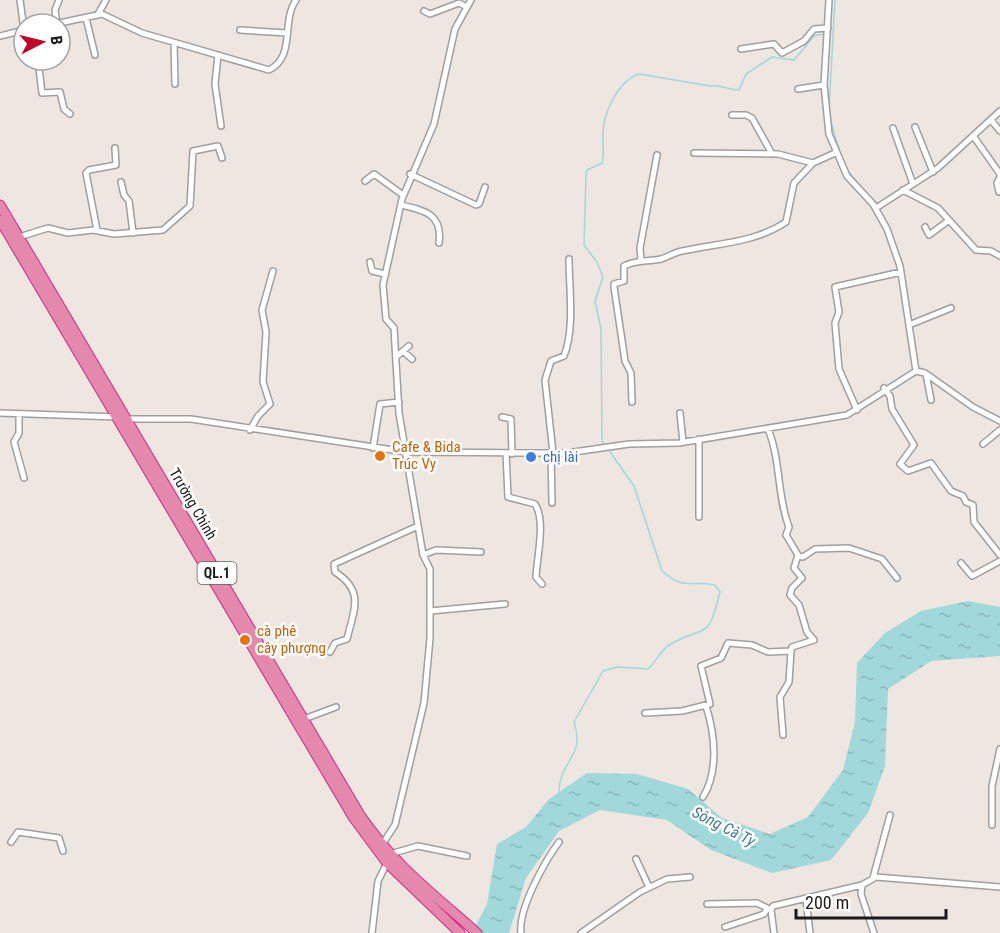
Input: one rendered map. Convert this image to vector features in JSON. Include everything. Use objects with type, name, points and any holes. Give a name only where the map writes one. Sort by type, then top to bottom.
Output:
[{"type":"highway","name":"Trường Chinh","points":[[0,205],[388,859],[477,933]]},
{"type":"highway","name":"Trường Chinh","points":[[0,220],[353,817],[388,859],[460,933]]},
{"type":"street","points":[[98,14],[106,0]]},
{"type":"street","points":[[72,21],[98,14],[174,43],[269,70],[281,60],[290,12],[296,0]]},
{"type":"street","points":[[381,846],[395,825],[424,703],[430,638],[430,569],[423,555],[406,453],[399,402],[394,327],[386,317],[385,274],[403,195],[410,174],[434,124],[455,29],[471,0]]},
{"type":"street","points":[[829,0],[824,85],[825,114],[835,153],[847,176],[878,206],[887,229],[901,272],[916,371]]},
{"type":"street","points":[[424,11],[434,13],[459,3],[467,7]]},
{"type":"street","points":[[86,18],[94,56]]},
{"type":"street","points":[[741,49],[774,44],[782,53],[804,41],[814,29],[828,28]]},
{"type":"street","points":[[240,30],[287,33]]},
{"type":"street","points":[[174,43],[175,84]]},
{"type":"street","points":[[218,55],[214,84],[221,126]]},
{"type":"street","points":[[39,72],[42,93],[60,92],[64,109],[70,114]]},
{"type":"street","points":[[798,89],[824,85]]},
{"type":"street","points":[[878,206],[933,172],[1000,111]]},
{"type":"street","points":[[732,115],[746,115],[752,118],[772,154]]},
{"type":"street","points":[[991,120],[1000,131]]},
{"type":"street","points":[[915,127],[933,172]]},
{"type":"street","points":[[893,128],[913,184]]},
{"type":"street","points":[[974,137],[1000,175],[999,192]]},
{"type":"street","points":[[19,237],[48,228],[68,233],[97,230],[110,234],[164,230],[189,208],[193,152],[218,146],[222,158]]},
{"type":"street","points":[[97,230],[86,173],[89,170],[116,165],[115,148]]},
{"type":"street","points":[[694,153],[772,154],[813,163]]},
{"type":"street","points":[[632,402],[631,373],[625,362],[614,287],[614,284],[624,281],[624,266],[641,260],[661,259],[682,251],[745,240],[770,232],[786,222],[794,183],[813,163],[835,153]]},
{"type":"street","points":[[641,260],[640,248],[657,155]]},
{"type":"street","points":[[366,181],[374,174],[403,195]]},
{"type":"street","points":[[410,174],[476,205],[479,204],[485,187]]},
{"type":"street","points":[[121,182],[129,201],[133,232]]},
{"type":"street","points":[[903,190],[936,207],[976,250],[991,251],[1000,256]]},
{"type":"street","points":[[401,205],[418,208],[434,218],[441,229],[439,243]]},
{"type":"street","points":[[925,228],[926,233],[932,235],[948,221]]},
{"type":"street","points":[[552,502],[552,453],[545,380],[549,363],[564,356],[568,342],[571,296],[569,259]]},
{"type":"street","points":[[370,262],[372,271],[385,274]]},
{"type":"street","points":[[250,430],[258,416],[270,404],[263,382],[266,332],[262,310],[273,271]]},
{"type":"street","points":[[857,410],[839,369],[838,332],[835,323],[839,315],[835,287],[901,272]]},
{"type":"street","points":[[909,325],[951,308]]},
{"type":"street","points":[[397,356],[410,346]]},
{"type":"street","points":[[404,352],[412,358]]},
{"type":"street","points":[[0,413],[115,416],[126,419],[185,418],[406,453],[552,453],[629,444],[683,442],[838,417],[857,410],[885,388],[916,371],[926,374],[973,407],[1000,420]]},
{"type":"street","points":[[926,374],[931,400]]},
{"type":"street","points":[[885,388],[890,396],[892,410],[914,445],[900,464],[908,471],[925,463],[932,464],[951,491],[963,496],[966,502],[973,505],[974,522],[1000,555]]},
{"type":"street","points":[[373,448],[380,404],[399,402]]},
{"type":"street","points":[[680,412],[683,442]]},
{"type":"street","points":[[19,414],[19,433],[14,442],[24,478]]},
{"type":"street","points":[[502,417],[511,419],[508,497],[537,507],[540,525],[536,577],[542,584]]},
{"type":"street","points":[[768,429],[774,444],[783,489],[784,518],[789,527],[786,535],[798,556],[794,568],[802,578],[790,595],[799,605],[807,632],[815,639],[792,647],[789,682],[780,697],[783,735]]},
{"type":"street","points":[[983,444],[1000,430]]},
{"type":"street","points":[[699,439],[699,517]]},
{"type":"street","points":[[330,652],[335,643],[346,639],[356,605],[350,586],[346,579],[335,572],[334,564],[418,526]]},
{"type":"street","points":[[798,556],[803,557],[815,549],[849,548],[882,559],[897,578]]},
{"type":"street","points":[[423,555],[436,550],[481,552]]},
{"type":"street","points":[[961,563],[972,576],[1000,561]]},
{"type":"street","points":[[430,611],[505,604]]},
{"type":"street","points":[[645,713],[706,706],[711,700],[701,666],[721,658],[728,643],[752,645],[768,652],[791,651]]},
{"type":"street","points":[[703,797],[714,759],[706,706]]},
{"type":"street","points":[[304,719],[336,707]]},
{"type":"street","points":[[992,825],[994,806],[991,792],[1000,749]]},
{"type":"street","points":[[873,878],[890,815]]},
{"type":"street","points":[[12,842],[18,832],[41,834],[59,838],[63,851]]},
{"type":"street","points":[[521,933],[524,914],[545,862],[559,842]]},
{"type":"street","points":[[372,933],[378,881],[388,859],[418,846],[467,856]]},
{"type":"street","points":[[636,859],[649,887]]},
{"type":"street","points":[[581,933],[649,887],[667,879],[690,877]]},
{"type":"street","points":[[725,927],[764,914],[773,906],[862,885],[873,878],[919,879],[1000,887]]},
{"type":"street","points":[[862,885],[861,894],[872,933]]},
{"type":"street","points":[[806,900],[810,933]]},
{"type":"street","points":[[707,904],[757,903],[769,909]]},
{"type":"street","points":[[769,909],[774,933]]},
{"type":"water","name":"Sông Cà Ty","points":[[968,601],[1000,607],[1000,656],[931,661],[888,689],[885,766],[868,813],[831,860],[772,873],[711,850],[667,820],[600,810],[559,831],[526,878],[509,933],[472,933],[487,904],[497,844],[526,827],[549,799],[587,773],[637,774],[688,789],[722,818],[770,834],[808,817],[843,770],[855,722],[857,663],[885,633],[921,611]]},
{"type":"waterway","points":[[829,110],[835,0]]},
{"type":"waterway","points":[[605,445],[602,441],[601,329],[595,301],[603,277],[597,262],[584,245],[586,175],[587,170],[602,163],[604,126],[613,99],[625,83],[639,74],[739,90],[746,74],[772,57],[794,60],[814,36],[825,34]]},
{"type":"waterway","points":[[829,115],[840,153]]},
{"type":"waterway","points":[[845,166],[856,182]]},
{"type":"waterway","points":[[880,211],[889,227],[900,259]]},
{"type":"waterway","points":[[903,269],[908,300]]},
{"type":"waterway","points":[[559,792],[563,773],[577,743],[574,722],[603,671],[617,667],[648,669],[669,645],[708,626],[720,592],[715,585],[682,583],[662,571],[634,486],[608,449]]},
{"type":"place","name":"Cafe & Bida Trúc Vy","points":[[380,456]]},
{"type":"place","name":"chị lài","points":[[531,457]]},
{"type":"place","name":"cà phê cây phượng","points":[[245,640]]}]
